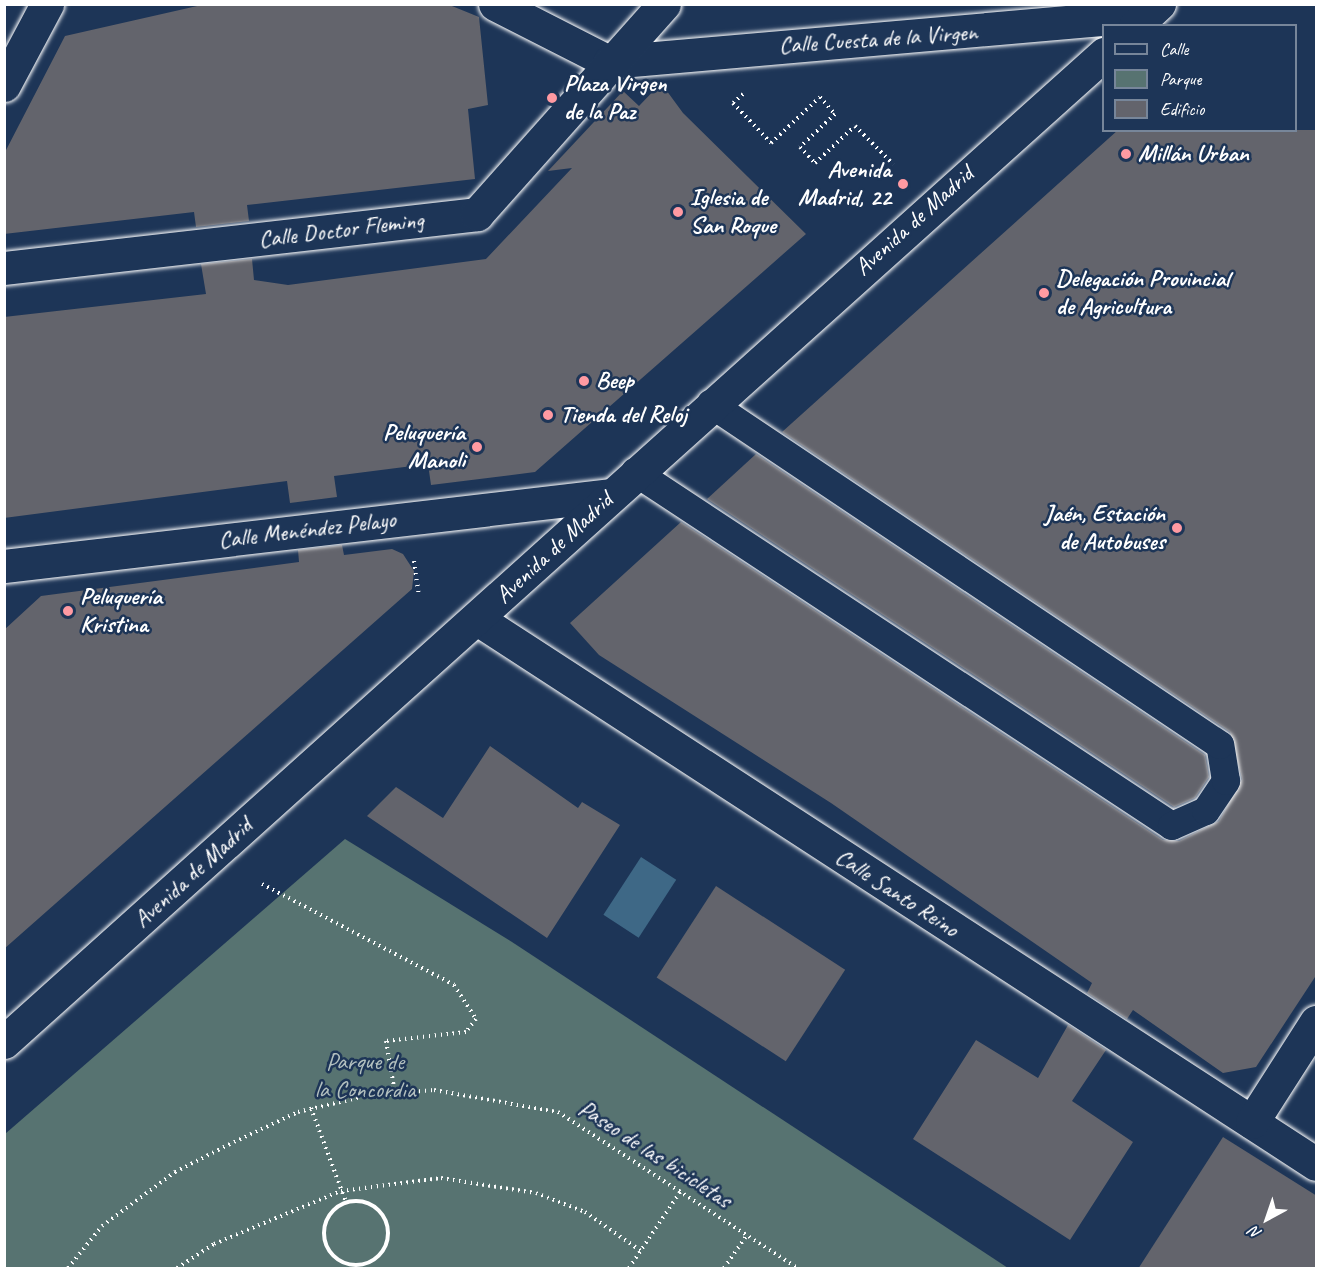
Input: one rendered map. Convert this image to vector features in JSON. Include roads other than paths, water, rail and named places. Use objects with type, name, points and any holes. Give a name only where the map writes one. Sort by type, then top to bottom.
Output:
[{"type":"street","points":[[4,85],[47,4]]},
{"type":"street","points":[[495,4],[609,62]]},
{"type":"street","name":"Calle Doctor Fleming","points":[[4,268],[477,214],[609,62],[663,4]]},
{"type":"street","name":"Calle Cuesta de la Virgen","points":[[609,62],[1147,15]]},
{"type":"street","name":"Avenida de Madrid","points":[[4,1042],[479,620],[635,472],[1102,56]]},
{"type":"street","name":"Calle Menéndez Pelayo","points":[[4,566],[610,495]]},
{"type":"street","points":[[4,592],[37,562]]},
{"type":"street","name":"Calle Santo Reino","points":[[479,620],[1317,1164]]},
{"type":"street","points":[[1252,1122],[1317,1022]]},
{"type":"lane","points":[[635,472],[1172,826],[1206,811],[1226,781],[1220,745],[711,404]]},
{"type":"water","points":[[641,857],[676,880],[639,938],[603,915]]},
{"type":"place","name":"Plaza Virgen de la Paz","points":[[552,98]]},
{"type":"place","name":"Millán Urban","points":[[1126,154]]},
{"type":"place","name":"Avenida Madrid, 22","points":[[903,184]]},
{"type":"place","name":"Iglesia de San Roque","points":[[678,212]]},
{"type":"place","name":"Delegación Provincial de Agricultura","points":[[1044,293]]},
{"type":"place","name":"Beep","points":[[584,381]]},
{"type":"place","name":"Tienda del Reloj","points":[[548,415]]},
{"type":"place","name":"Peluquería Manoli","points":[[477,447]]},
{"type":"place","name":"Jaén, Estación de Autobuses","points":[[1177,528]]},
{"type":"place","name":"Peluquería Kristina","points":[[68,611]]},
{"type":"park label","name":"Parque de la Concordia","points":[[365,1076]]}]
